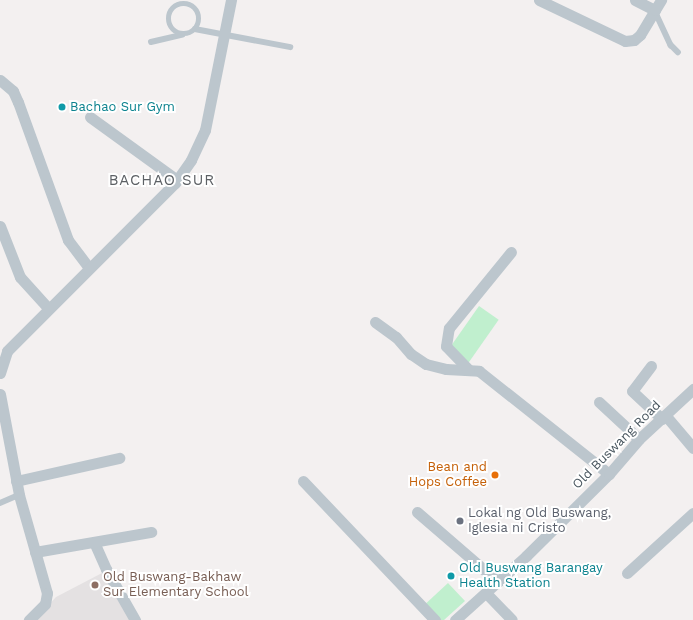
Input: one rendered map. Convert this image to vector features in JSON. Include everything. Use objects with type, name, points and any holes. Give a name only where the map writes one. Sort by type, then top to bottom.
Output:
[{"type":"street","points":[[0,373],[7,351],[48,308],[177,180],[191,160],[205,130],[231,0]]},
{"type":"street","points":[[539,0],[625,40],[634,40],[640,35],[662,0]]},
{"type":"street","points":[[635,0],[655,10]]},
{"type":"street","points":[[0,80],[13,91],[68,240],[89,268]]},
{"type":"street","points":[[90,117],[177,180]]},
{"type":"street","points":[[0,226],[20,277],[48,308]]},
{"type":"street","points":[[469,370],[446,346],[449,328],[511,252]]},
{"type":"street","points":[[375,322],[396,337],[412,354],[426,364],[446,369],[479,371],[608,474]]},
{"type":"street","points":[[651,366],[632,391],[664,418],[693,448]]},
{"type":"street","name":"Old Buswang Road","points":[[455,620],[498,582],[608,474],[639,439],[664,418],[693,389]]},
{"type":"street","points":[[0,394],[19,495],[46,593],[45,604],[29,620]]},
{"type":"street","points":[[599,402],[639,439]]},
{"type":"street","points":[[16,481],[119,458]]},
{"type":"street","points":[[303,481],[434,620]]},
{"type":"street","points":[[417,512],[498,582]]},
{"type":"street","points":[[627,573],[693,513]]},
{"type":"street","points":[[35,552],[151,532]]},
{"type":"street","points":[[94,542],[106,569],[136,620]]},
{"type":"street","points":[[486,593],[512,620]]},
{"type":"lane","points":[[182,35],[173,30],[168,21],[170,11],[178,5],[188,4],[196,11],[199,20],[195,29]]},
{"type":"lane","points":[[655,10],[671,45],[678,52]]},
{"type":"lane","points":[[151,42],[182,35],[195,29],[290,47]]},
{"type":"lane","points":[[0,503],[19,495]]},
{"type":"shaded area","name":"Old Buswang-Bakhaw Sur Elementary School","points":[[102,573],[132,620],[35,620],[56,597]]},
{"type":"green space","points":[[479,306],[499,320],[467,365],[447,351]]},
{"type":"green space","points":[[448,583],[465,601],[444,620],[432,620],[421,608]]},
{"type":"place","name":"Bachao Sur Gym","points":[[62,107]]},
{"type":"place","name":"Bean and Hops Coffee","points":[[495,475]]},
{"type":"place","name":"Lokal ng Old Buswang, Iglesia ni Cristo","points":[[460,521]]},
{"type":"place","name":"Old Buswang Barangay Health Station","points":[[451,576]]},
{"type":"place","name":"Old Buswang-Bakhaw Sur Elementary School","points":[[95,585]]},
{"type":"district","name":"BACHAO SUR","points":[[162,181]]}]
